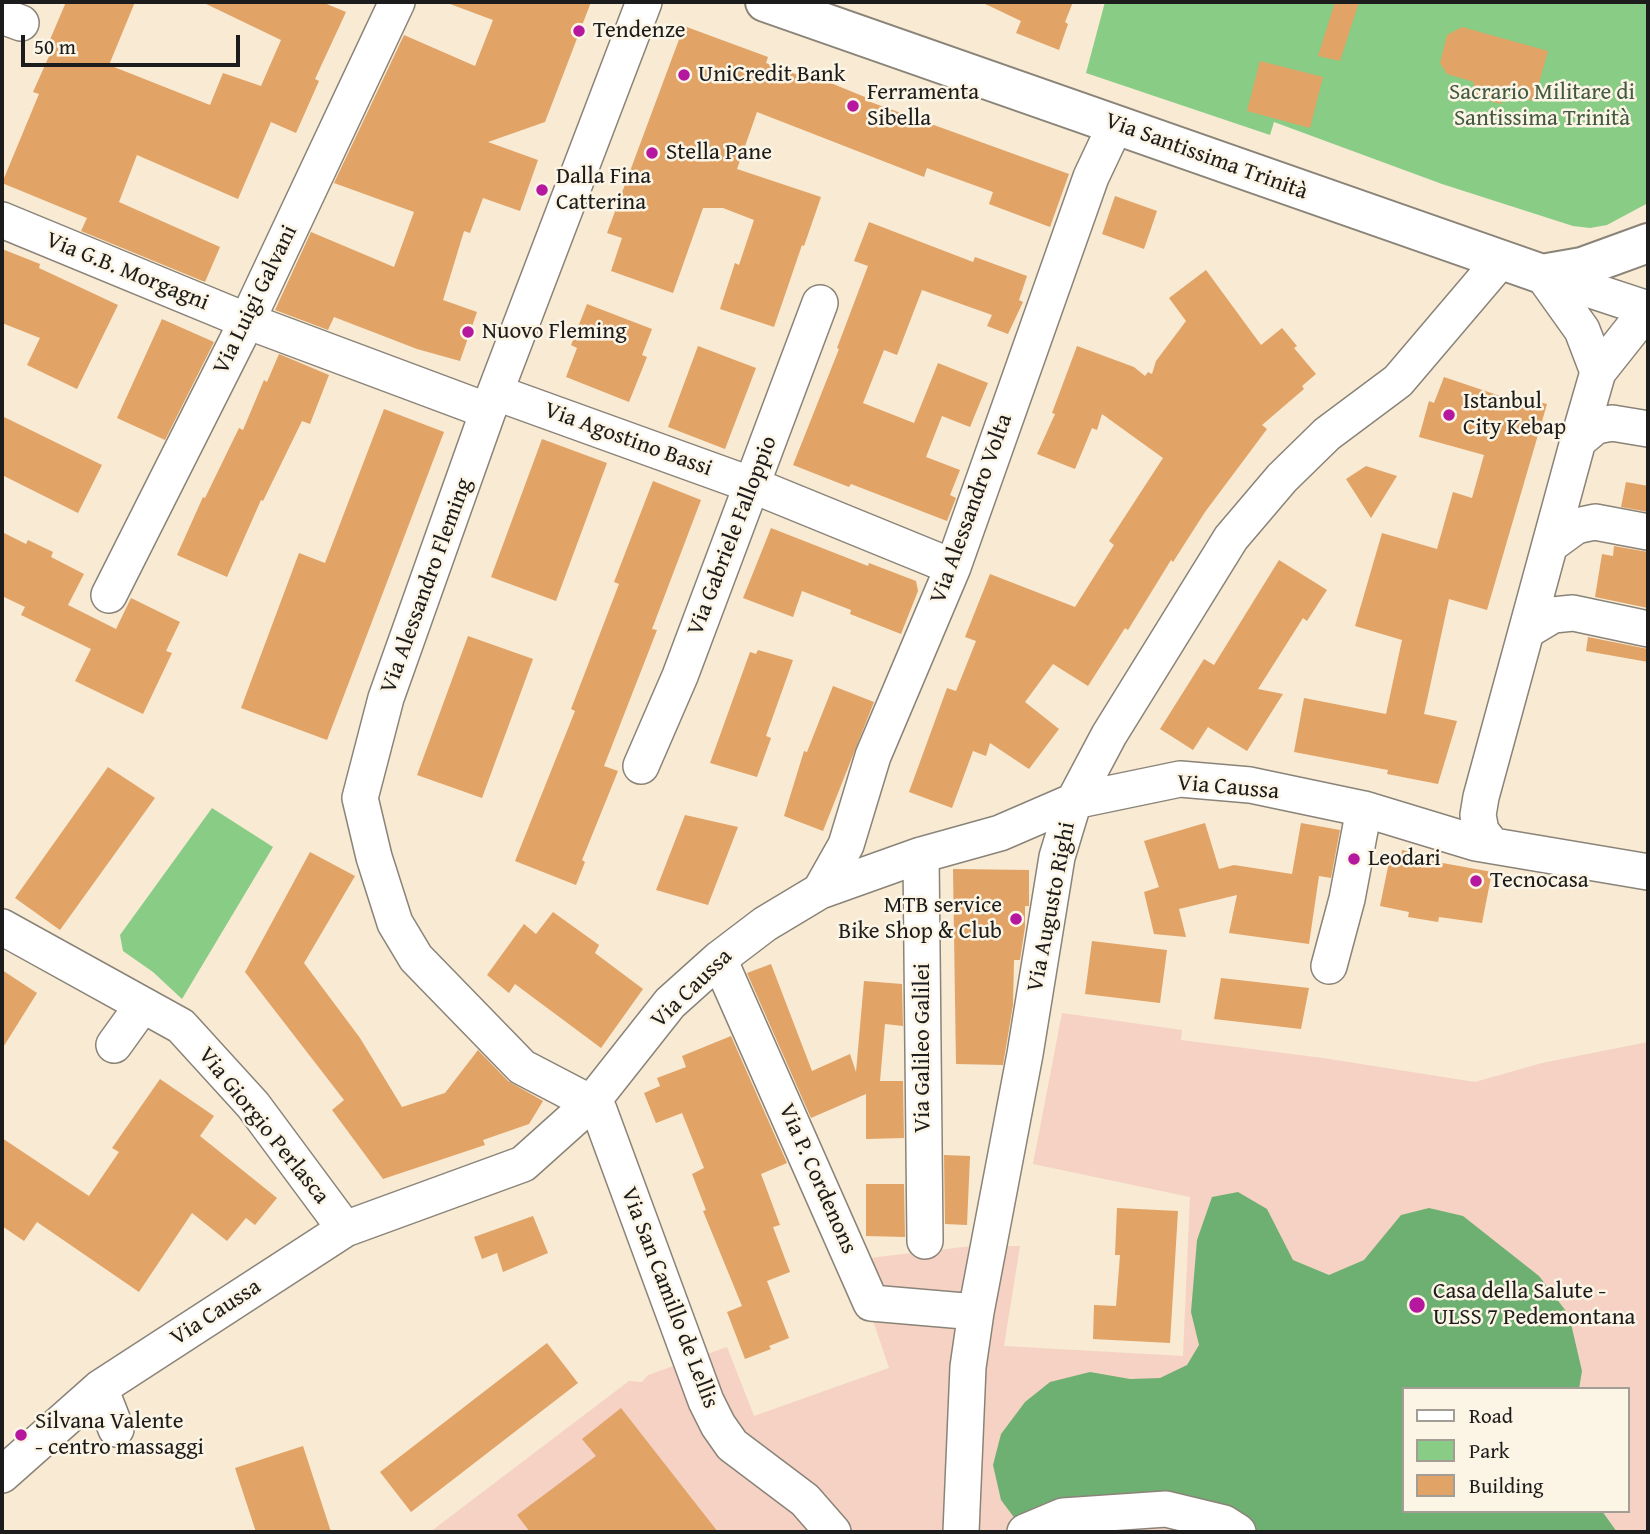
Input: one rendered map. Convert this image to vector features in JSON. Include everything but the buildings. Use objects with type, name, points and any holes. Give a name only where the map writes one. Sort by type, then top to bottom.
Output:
[{"type":"main road","name":"Via Santissima Trinità","points":[[765,2],[1542,275]]},
{"type":"main road","points":[[1542,275],[1582,267],[1648,243]]},
{"type":"street","name":"Via Luigi Galvani","points":[[109,595],[247,321],[397,2]]},
{"type":"street","name":"Via Alessandro Fleming","points":[[591,1103],[522,1068],[416,958],[395,923],[374,857],[360,798],[386,698],[493,402],[644,2]]},
{"type":"street","name":"Via Alessandro Volta","points":[[820,891],[846,845],[873,756],[953,567],[1082,201],[1116,124]]},
{"type":"street","name":"Via G.B. Morgagni","points":[[2,220],[247,321],[493,402]]},
{"type":"street","name":"Via Augusto Righi","points":[[961,1532],[968,1367],[976,1312],[1025,1054],[1057,857],[1074,801],[1110,735],[1231,538],[1282,478],[1327,434],[1398,381],[1500,261]]},
{"type":"street","name":"Via Santissima Trinità","points":[[1542,275],[1648,309]]},
{"type":"street","points":[[1542,275],[1582,330],[1598,372]]},
{"type":"street","name":"Via Gabriele Falloppio","points":[[641,766],[680,676],[820,303]]},
{"type":"street","points":[[1492,845],[1481,831],[1478,815],[1480,806],[1598,372],[1648,309]]},
{"type":"street","name":"Via Agostino Bassi","points":[[493,402],[752,485],[953,567]]},
{"type":"street","points":[[1578,441],[1596,426],[1612,423],[1648,429]]},
{"type":"street","points":[[1550,545],[1576,526],[1595,522],[1648,532]]},
{"type":"street","points":[[1528,630],[1553,615],[1573,613],[1648,629]]},
{"type":"street","name":"Via Caussa","points":[[2,1475],[100,1388],[345,1229],[523,1164],[591,1103],[670,1003],[719,959],[765,924],[820,891],[922,855],[1000,833],[1074,801],[1180,779],[1250,785],[1364,809],[1432,831],[1492,845],[1648,872]]},
{"type":"street","points":[[1329,966],[1348,899],[1364,809]]},
{"type":"street","name":"Via Galileo Galilei","points":[[922,855],[925,1241]]},
{"type":"street","name":"Via Giorgio Perlasca","points":[[2,927],[181,1026],[253,1105],[345,1229]]},
{"type":"street","name":"Via P. Cordenons","points":[[719,959],[871,1303],[976,1312]]},
{"type":"street","points":[[114,1045],[142,1006]]},
{"type":"street","name":"Via San Camillo de Lellis","points":[[591,1103],[599,1110],[706,1401],[718,1425],[732,1446],[806,1500],[833,1532]]},
{"type":"street","points":[[100,1388],[116,1429]]},
{"type":"street","points":[[1025,1532],[1063,1516],[1166,1509],[1224,1523],[1238,1532]]},
{"type":"shaded area","name":"Casa della Salute - ULSS 7 Pedemontana","points":[[1062,1013],[1182,1030],[1181,1040],[1323,1058],[1475,1082],[1542,1063],[1648,1042],[1648,1532],[430,1532],[629,1381],[642,1382],[648,1375],[727,1347],[754,1416],[889,1368],[854,1264],[869,1258],[972,1246],[1020,1246],[1004,1346],[1183,1356],[1190,1197],[1033,1164]]},
{"type":"green space","name":"Sacrario Militare di Santissima Trinità","points":[[1105,2],[1648,2],[1648,203],[1607,225],[1590,228],[1573,226],[1442,184],[1274,122],[1270,135],[1086,73]]},
{"type":"green space","points":[[212,808],[273,847],[182,999],[153,972],[123,951],[120,935]]},
{"type":"green space","points":[[1238,1192],[1267,1209],[1293,1260],[1329,1275],[1364,1260],[1401,1215],[1429,1208],[1463,1216],[1539,1276],[1569,1315],[1582,1371],[1579,1387],[1402,1387],[1402,1513],[1603,1513],[1617,1532],[1258,1532],[1230,1517],[1019,1524],[1001,1500],[993,1465],[1001,1434],[1025,1402],[1050,1382],[1090,1372],[1130,1379],[1160,1378],[1187,1365],[1199,1345],[1191,1312],[1197,1240],[1212,1197]]},
{"type":"place","name":"Tendenze","points":[[579,31]]},
{"type":"place","name":"UniCredit Bank","points":[[684,75]]},
{"type":"place","name":"Ferramenta Sibella","points":[[853,106]]},
{"type":"place","name":"Stella Pane","points":[[652,153]]},
{"type":"place","name":"Dalla Fina Catterina","points":[[542,190]]},
{"type":"place","name":"Nuovo Fleming","points":[[468,332]]},
{"type":"place","name":"Istanbul City Kebap","points":[[1449,415]]},
{"type":"place","name":"Leodari","points":[[1354,859]]},
{"type":"place","name":"Tecnocasa","points":[[1476,881]]},
{"type":"place","name":"MTB service Bike Shop & Club","points":[[1016,919]]},
{"type":"place","name":"Casa della Salute - ULSS 7 Pedemontana","points":[[1417,1305]]},
{"type":"place","name":"Silvana Valente - centro massaggi","points":[[21,1435]]}]
